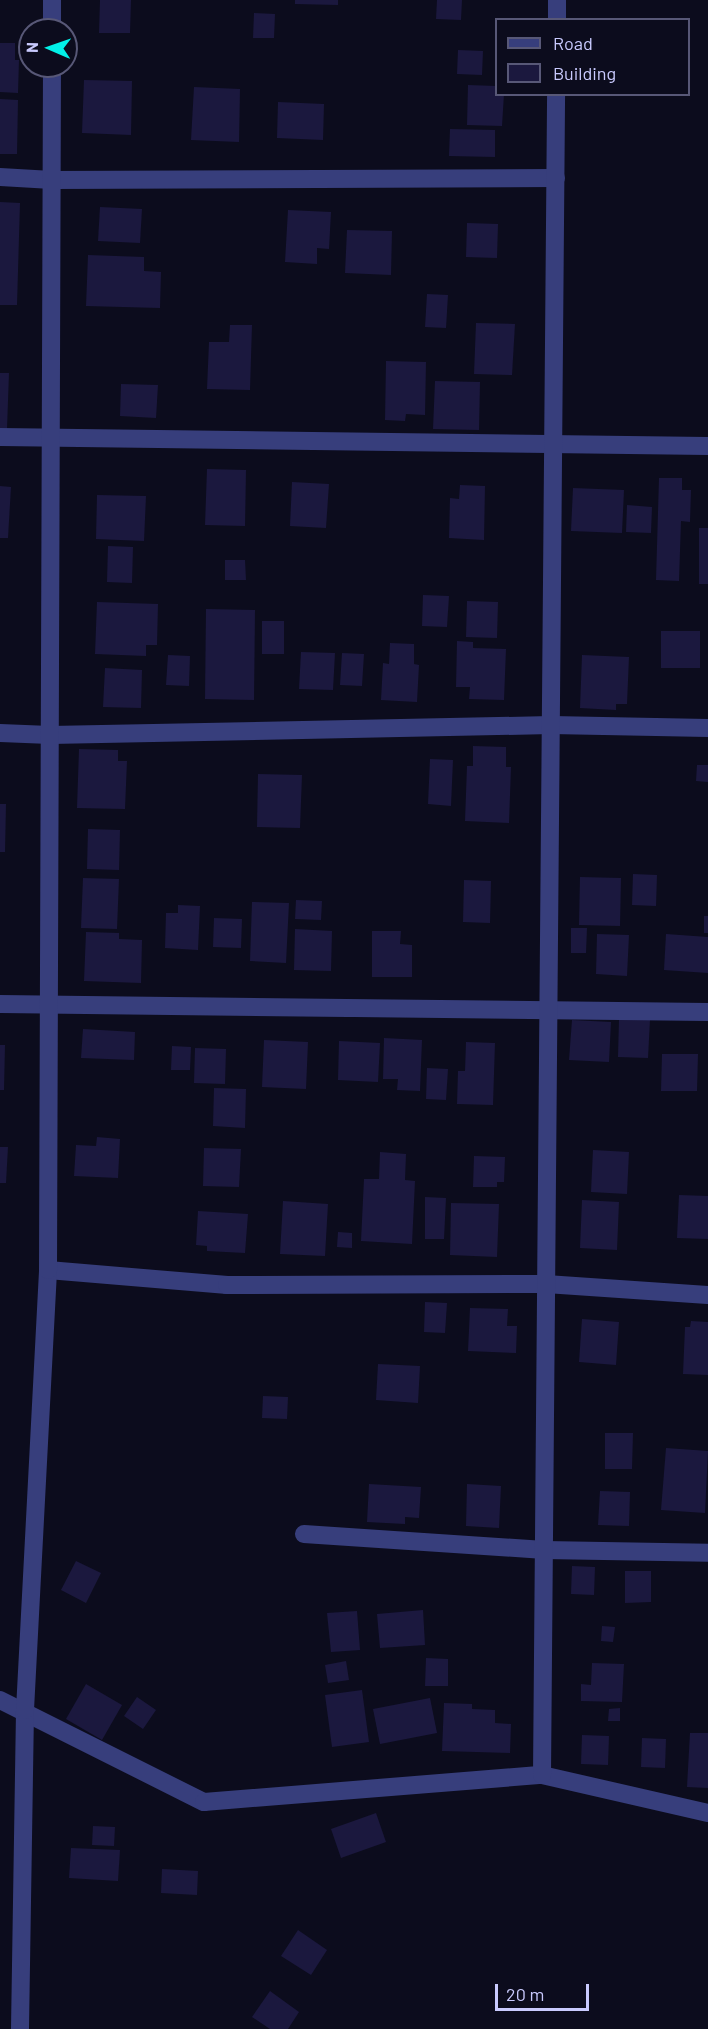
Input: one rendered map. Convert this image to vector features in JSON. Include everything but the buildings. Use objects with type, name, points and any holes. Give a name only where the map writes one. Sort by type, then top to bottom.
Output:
[{"type":"street","points":[[52,0],[52,18]]},
{"type":"street","points":[[557,0],[557,18]]},
{"type":"street","points":[[20,2029],[25,1710],[48,1270],[52,78]]},
{"type":"street","points":[[542,1775],[556,96]]},
{"type":"street","points":[[0,177],[52,180],[556,178]]},
{"type":"street","points":[[0,437],[708,446]]},
{"type":"street","points":[[0,733],[50,735],[551,725],[708,728]]},
{"type":"street","points":[[0,1004],[49,1007],[708,1012]]},
{"type":"street","points":[[48,1270],[228,1285],[546,1284],[708,1295]]},
{"type":"street","points":[[304,1534],[544,1550],[708,1553]]},
{"type":"street","points":[[0,1700],[25,1710],[204,1802],[542,1775],[708,1813]]}]
